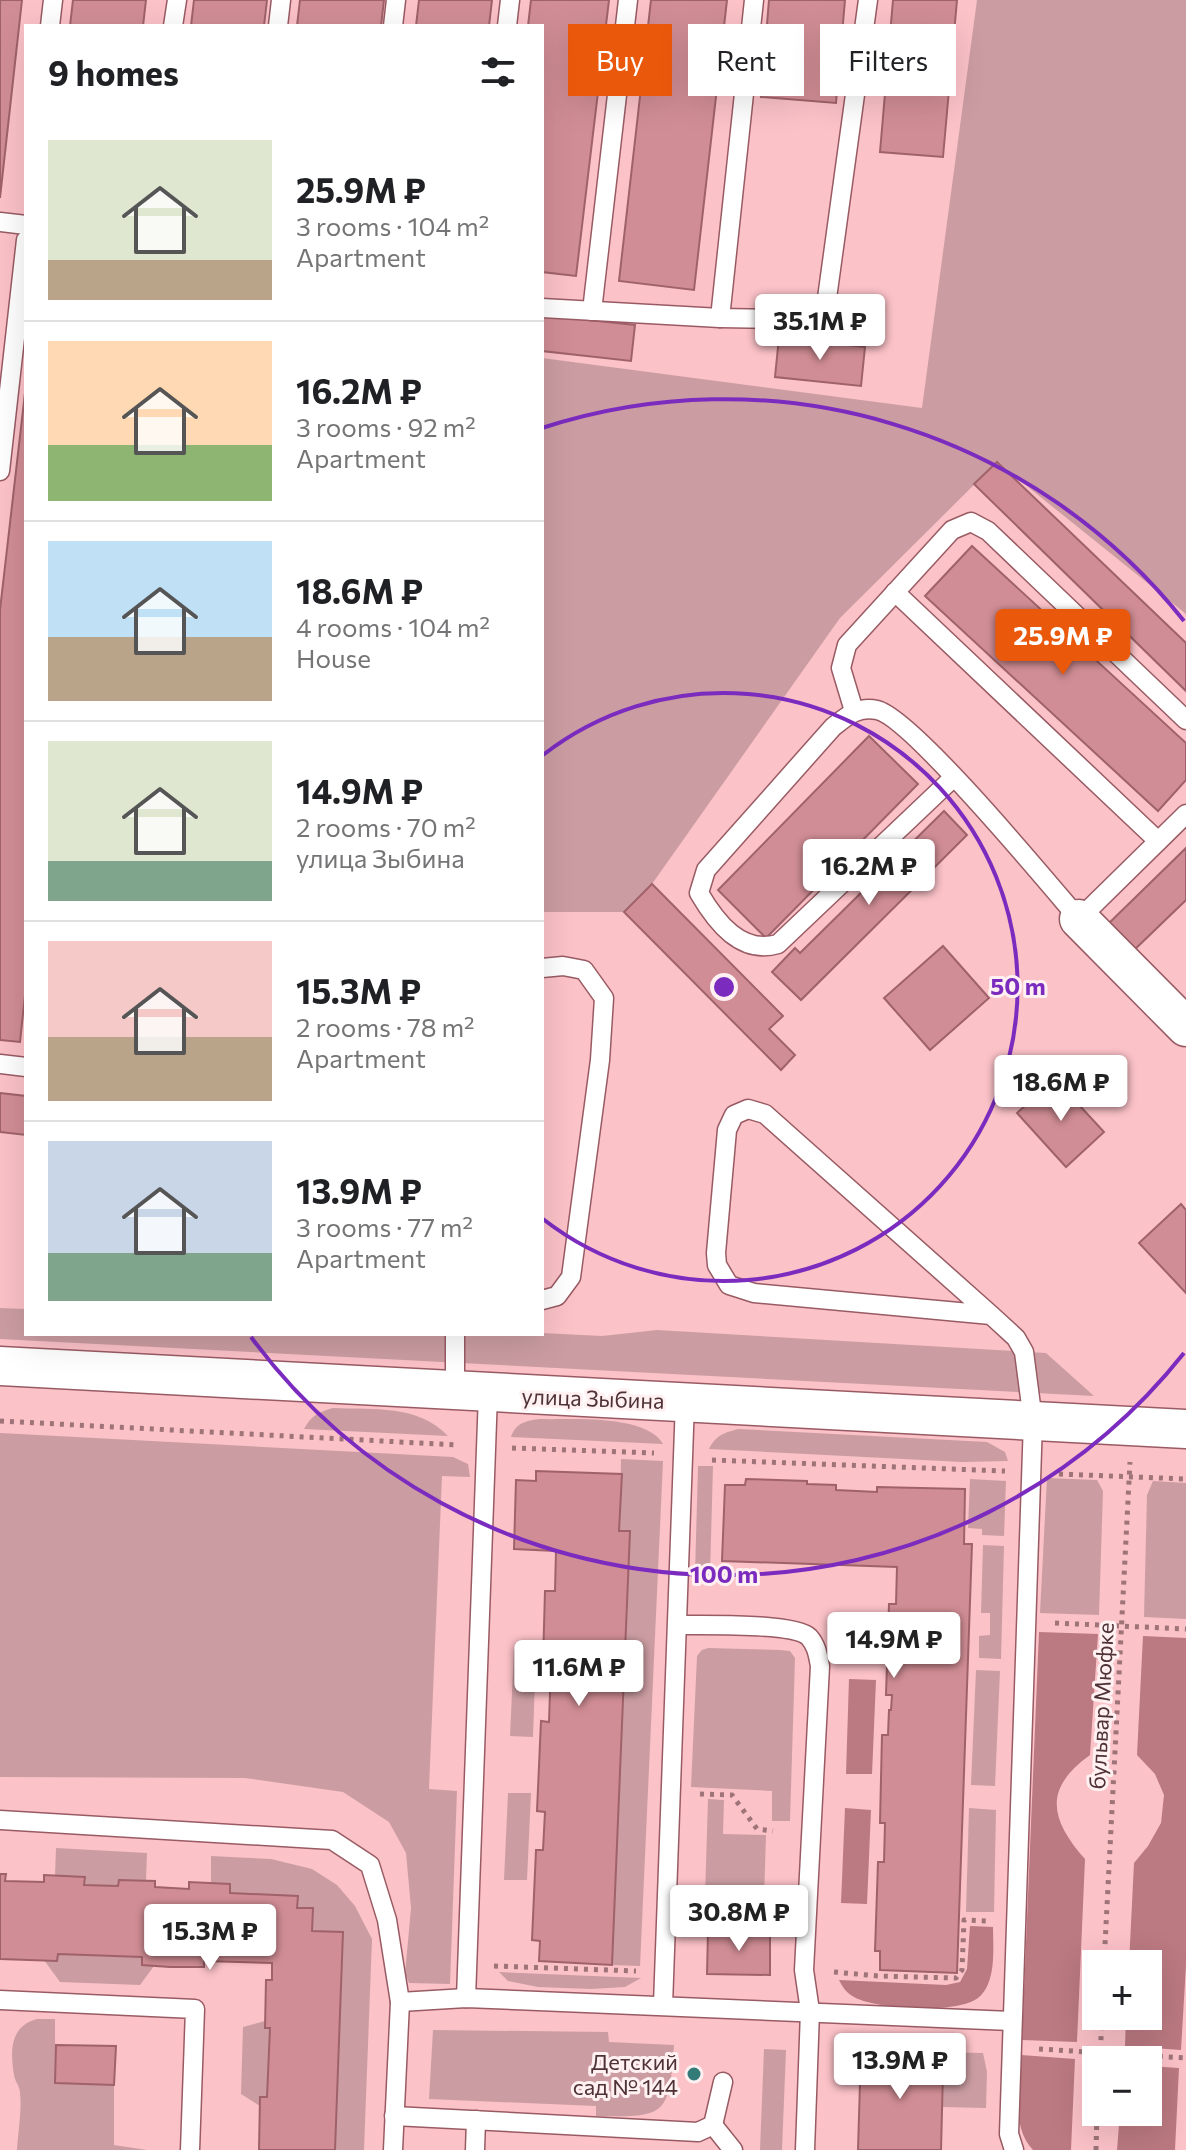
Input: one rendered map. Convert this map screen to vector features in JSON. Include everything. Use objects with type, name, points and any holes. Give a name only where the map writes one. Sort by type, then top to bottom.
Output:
[{"type":"street","points":[[1079,919],[1186,1027]]},
{"type":"street","name":"улица Зыбина","points":[[0,1366],[1186,1429]]},
{"type":"lane","points":[[50,24],[53,0]]},
{"type":"lane","points":[[173,24],[177,0]]},
{"type":"lane","points":[[278,24],[281,0]]},
{"type":"lane","points":[[393,24],[396,0]]},
{"type":"lane","points":[[507,24],[510,0]]},
{"type":"lane","points":[[592,311],[628,0]]},
{"type":"lane","points":[[720,318],[754,0]]},
{"type":"lane","points":[[544,308],[720,318],[824,320],[868,0]]},
{"type":"lane","points":[[0,222],[24,225]]},
{"type":"lane","points":[[0,471],[24,258]]},
{"type":"lane","points":[[854,711],[841,668],[847,645],[952,530],[971,522],[988,531],[1186,720]]},
{"type":"lane","points":[[895,592],[1158,841]]},
{"type":"lane","points":[[954,777],[778,944],[762,949],[744,943],[711,913],[699,893],[706,870],[833,727],[854,711],[878,710],[900,724],[954,777],[1079,919],[1186,814]]},
{"type":"lane","points":[[544,968],[563,966],[584,970],[604,998],[600,1060],[571,1277],[557,1296],[544,1299]]},
{"type":"lane","points":[[0,1064],[24,1067]]},
{"type":"lane","points":[[991,1315],[754,1293],[729,1285],[717,1265],[716,1253],[727,1130],[734,1115],[748,1109],[765,1114],[991,1315],[1016,1338],[1024,1352],[1033,1421],[1011,2021],[1009,2134],[1014,2150]]},
{"type":"lane","points":[[456,1336],[486,1447],[466,1998]]},
{"type":"lane","points":[[663,2005],[685,1402]]},
{"type":"lane","points":[[678,1625],[789,1629],[807,1635],[817,1649],[820,1666],[804,1970],[810,2011],[805,2150]]},
{"type":"lane","points":[[0,1820],[332,1840],[370,1865],[387,1920],[400,2002],[393,2150]]},
{"type":"lane","points":[[400,2002],[466,1998],[1011,2021]]},
{"type":"lane","points":[[0,2000],[195,2009],[190,2150]]},
{"type":"lane","points":[[713,2125],[723,2082]]},
{"type":"lane","points":[[394,2116],[698,2132],[713,2125]]},
{"type":"lane","points":[[475,2150],[476,2120]]},
{"type":"lane","points":[[713,2125],[733,2150]]},
{"type":"path","points":[[0,1421],[683,1456],[719,1461],[1186,1479]]},
{"type":"path","name":"бульвар Мюфке","points":[[1105,1950],[1130,1450]]},
{"type":"path","points":[[1026,1622],[1186,1629]]},
{"type":"path","points":[[672,1793],[732,1795],[757,1829],[773,1831]]},
{"type":"path","points":[[667,1901],[807,1907]]},
{"type":"path","points":[[834,1972],[956,1978],[962,1970],[964,1920],[998,1921]]},
{"type":"path","points":[[468,1965],[665,1972]]},
{"type":"path","points":[[1011,2047],[1082,2055]]},
{"type":"path","points":[[1162,2058],[1186,2058]]},
{"type":"path","points":[[1096,2150],[1097,2126]]},
{"type":"shaded area","points":[[977,0],[1186,0],[1186,614],[997,462],[840,618],[652,884],[624,912],[544,912],[544,358],[922,408]]},
{"type":"shaded area","points":[[0,1308],[24,1309],[24,1336],[544,1336],[544,1333],[602,1336],[657,1330],[1046,1353],[1094,1396],[0,1339]]},
{"type":"shaded area","points":[[333,1408],[379,1409],[409,1414],[423,1418],[448,1436],[304,1429],[316,1415]]},
{"type":"shaded area","points":[[539,1419],[625,1423],[654,1434],[663,1444],[511,1437],[522,1424]]},
{"type":"shaded area","points":[[738,1429],[987,1442],[1005,1452],[1008,1461],[962,1462],[709,1449],[721,1435]]},
{"type":"shaded area","points":[[0,1433],[453,1457],[468,1464],[470,1477],[442,1476],[429,1789],[457,1791],[450,1984],[409,1983],[405,1974],[411,1908],[406,1853],[389,1822],[343,1792],[245,1778],[0,1777]]},
{"type":"shaded area","points":[[621,1459],[663,1461],[640,1966],[612,1965]]},
{"type":"shaded area","points":[[698,1466],[713,1466],[710,1575],[695,1574]]},
{"type":"shaded area","points":[[1047,1478],[1097,1480],[1103,1491],[1099,1615],[1040,1613]]},
{"type":"shaded area","points":[[970,1479],[1006,1481],[1004,1536],[982,1535],[982,1529],[968,1528]]},
{"type":"shaded area","points":[[1153,1481],[1186,1483],[1186,1619],[1144,1617],[1147,1495]]},
{"type":"shaded area","points":[[983,1545],[1004,1546],[1001,1659],[979,1658],[979,1636],[990,1635],[990,1613],[981,1613]]},
{"type":"shaded area","points":[[1039,1632],[1098,1634],[1090,1755],[1064,1780],[1057,1805],[1064,1831],[1085,1859],[1077,2042],[1022,2040]]},
{"type":"shaded area","points":[[1143,1636],[1186,1638],[1186,1965],[1181,2050],[1162,2049],[1162,2046],[1125,2046],[1126,2030],[1162,2030],[1162,1950],[1130,1950],[1134,1863],[1161,1823],[1164,1795],[1155,1774],[1137,1755]]},
{"type":"shaded area","points":[[708,1648],[790,1651],[795,1658],[790,1821],[772,1821],[772,1791],[691,1787],[697,1656]]},
{"type":"shaded area","points":[[514,1649],[536,1650],[533,1737],[510,1736]]},
{"type":"shaded area","points":[[976,1670],[1000,1671],[995,1786],[971,1785]]},
{"type":"shaded area","points":[[849,1679],[876,1680],[872,1774],[846,1774]]},
{"type":"shaded area","points":[[508,1793],[531,1793],[527,1880],[504,1880]]},
{"type":"shaded area","points":[[708,1799],[724,1800],[723,1834],[766,1835],[764,1899],[705,1897]]},
{"type":"shaded area","points":[[845,1808],[871,1810],[867,1904],[841,1903]]},
{"type":"shaded area","points":[[969,1808],[996,1810],[994,1912],[966,1912]]},
{"type":"shaded area","points":[[56,1848],[147,1853],[146,1880],[119,1880],[118,1886],[84,1885],[84,1877],[55,1876]]},
{"type":"shaded area","points":[[211,1856],[271,1859],[312,1869],[337,1885],[355,1906],[372,1939],[364,2150],[335,2150],[343,1932],[312,1931],[313,1909],[297,1908],[297,1896],[230,1893],[230,1884],[211,1883]]},
{"type":"shaded area","points":[[970,1926],[993,1927],[993,1955],[991,1974],[984,1992],[968,2003],[938,2008],[886,2006],[853,1997],[839,1980],[946,1985],[960,1982],[967,1969]]},
{"type":"shaded area","points":[[58,1954],[142,1957],[143,1965],[154,1966],[140,1985],[60,1982],[44,1960],[57,1961]]},
{"type":"shaded area","points":[[499,1972],[641,1978],[625,1987],[538,1987],[508,1981]]},
{"type":"shaded area","points":[[37,2019],[55,2019],[55,2083],[114,2085],[114,2145],[147,2150],[17,2150],[20,2100],[12,2049],[21,2027]]},
{"type":"shaded area","points":[[265,2021],[265,2028],[270,2028],[267,2097],[261,2097],[260,2106],[241,2094],[243,2027]]},
{"type":"shaded area","points":[[433,2030],[608,2032],[609,2042],[674,2045],[670,2085],[660,2107],[651,2113],[638,2115],[596,2116],[596,2106],[429,2099]]},
{"type":"shaded area","points":[[764,2049],[786,2050],[782,2150],[760,2150]]},
{"type":"shaded area","points":[[937,2052],[983,2053],[987,2072],[986,2108],[942,2107],[943,2072],[936,2070]]},
{"type":"shaded area","points":[[1021,2055],[1075,2059],[1071,2150],[1033,2150],[1026,2140],[1021,2129],[1018,2105]]},
{"type":"shaded area","points":[[1162,2067],[1179,2068],[1175,2150],[1117,2150],[1119,2126],[1162,2126]]},
{"type":"building","points":[[0,0],[22,0],[0,198]]},
{"type":"building","points":[[73,0],[146,0],[143,24],[70,24]]},
{"type":"building","points":[[194,0],[267,0],[264,24],[191,24]]},
{"type":"building","points":[[300,0],[384,0],[381,24],[297,24]]},
{"type":"building","points":[[419,0],[492,0],[489,24],[416,24]]},
{"type":"building","points":[[531,0],[609,0],[606,24],[568,24],[568,96],[598,96],[576,276],[544,272],[544,24],[528,24]]},
{"type":"building","points":[[651,0],[727,0],[724,24],[688,24],[688,96],[716,96],[694,290],[619,281],[640,96],[672,96],[672,24],[648,24]]},
{"type":"building","points":[[769,0],[845,0],[843,24],[820,24],[820,96],[837,96],[836,103],[761,97],[804,96],[804,24],[767,24]]},
{"type":"building","points":[[893,0],[957,0],[955,24],[891,24]]},
{"type":"building","points":[[885,96],[948,96],[943,157],[880,152]]},
{"type":"building","points":[[544,315],[635,325],[631,361],[544,351]]},
{"type":"building","points":[[779,337],[865,347],[861,386],[775,377]]},
{"type":"building","points":[[24,401],[24,1005],[20,1042],[0,1040],[0,610]]},
{"type":"building","points":[[997,462],[1186,643],[1186,691],[974,484]]},
{"type":"building","points":[[972,546],[1186,743],[1186,780],[1158,811],[925,596]]},
{"type":"building","points":[[869,736],[918,784],[766,938],[718,890]]},
{"type":"building","points":[[944,811],[967,835],[801,1000],[772,972],[795,948],[800,953]]},
{"type":"building","points":[[1186,848],[1186,900],[1131,953],[1105,927]]},
{"type":"building","points":[[652,884],[783,1016],[769,1029],[795,1055],[781,1070],[624,912]]},
{"type":"building","points":[[943,946],[989,998],[930,1050],[884,998]]},
{"type":"building","points":[[1055,1079],[1104,1132],[1066,1167],[1017,1113]]},
{"type":"building","points":[[0,1093],[24,1096],[24,1135],[0,1132]]},
{"type":"building","points":[[1181,1204],[1186,1210],[1186,1293],[1139,1243]]},
{"type":"building","points":[[536,1471],[622,1474],[619,1531],[630,1531],[612,1965],[539,1961],[540,1941],[532,1940],[536,1850],[543,1850],[545,1812],[537,1811],[541,1721],[549,1722],[551,1663],[543,1662],[545,1591],[555,1591],[556,1551],[514,1549],[516,1480],[536,1481]]},
{"type":"building","points":[[746,1479],[807,1481],[807,1484],[836,1485],[836,1490],[877,1492],[877,1487],[965,1489],[964,1544],[972,1544],[957,1973],[880,1970],[880,1951],[875,1951],[878,1862],[884,1862],[885,1823],[880,1823],[882,1735],[888,1735],[892,1695],[886,1695],[889,1604],[896,1604],[897,1567],[722,1561],[725,1485],[745,1485]]},
{"type":"building","points":[[0,1874],[6,1874],[5,1881],[44,1882],[44,1875],[85,1877],[84,1885],[118,1886],[119,1880],[155,1881],[155,1887],[189,1889],[189,1882],[230,1884],[230,1893],[298,1896],[297,1908],[313,1908],[312,1931],[343,1932],[335,2150],[259,2150],[260,2097],[267,2097],[270,2028],[265,2028],[266,1980],[272,1980],[272,1963],[204,1961],[204,1967],[170,1967],[142,1965],[142,1957],[58,1954],[57,1961],[0,1959]]},
{"type":"building","points":[[708,1931],[770,1933],[770,1975],[707,1974]]},
{"type":"building","points":[[56,2045],[116,2046],[114,2085],[55,2083]]},
{"type":"building","points":[[861,2049],[937,2052],[936,2070],[943,2071],[941,2150],[858,2150]]},
{"type":"place","name":"Детский сад № 144","points":[[694,2074]]}]
